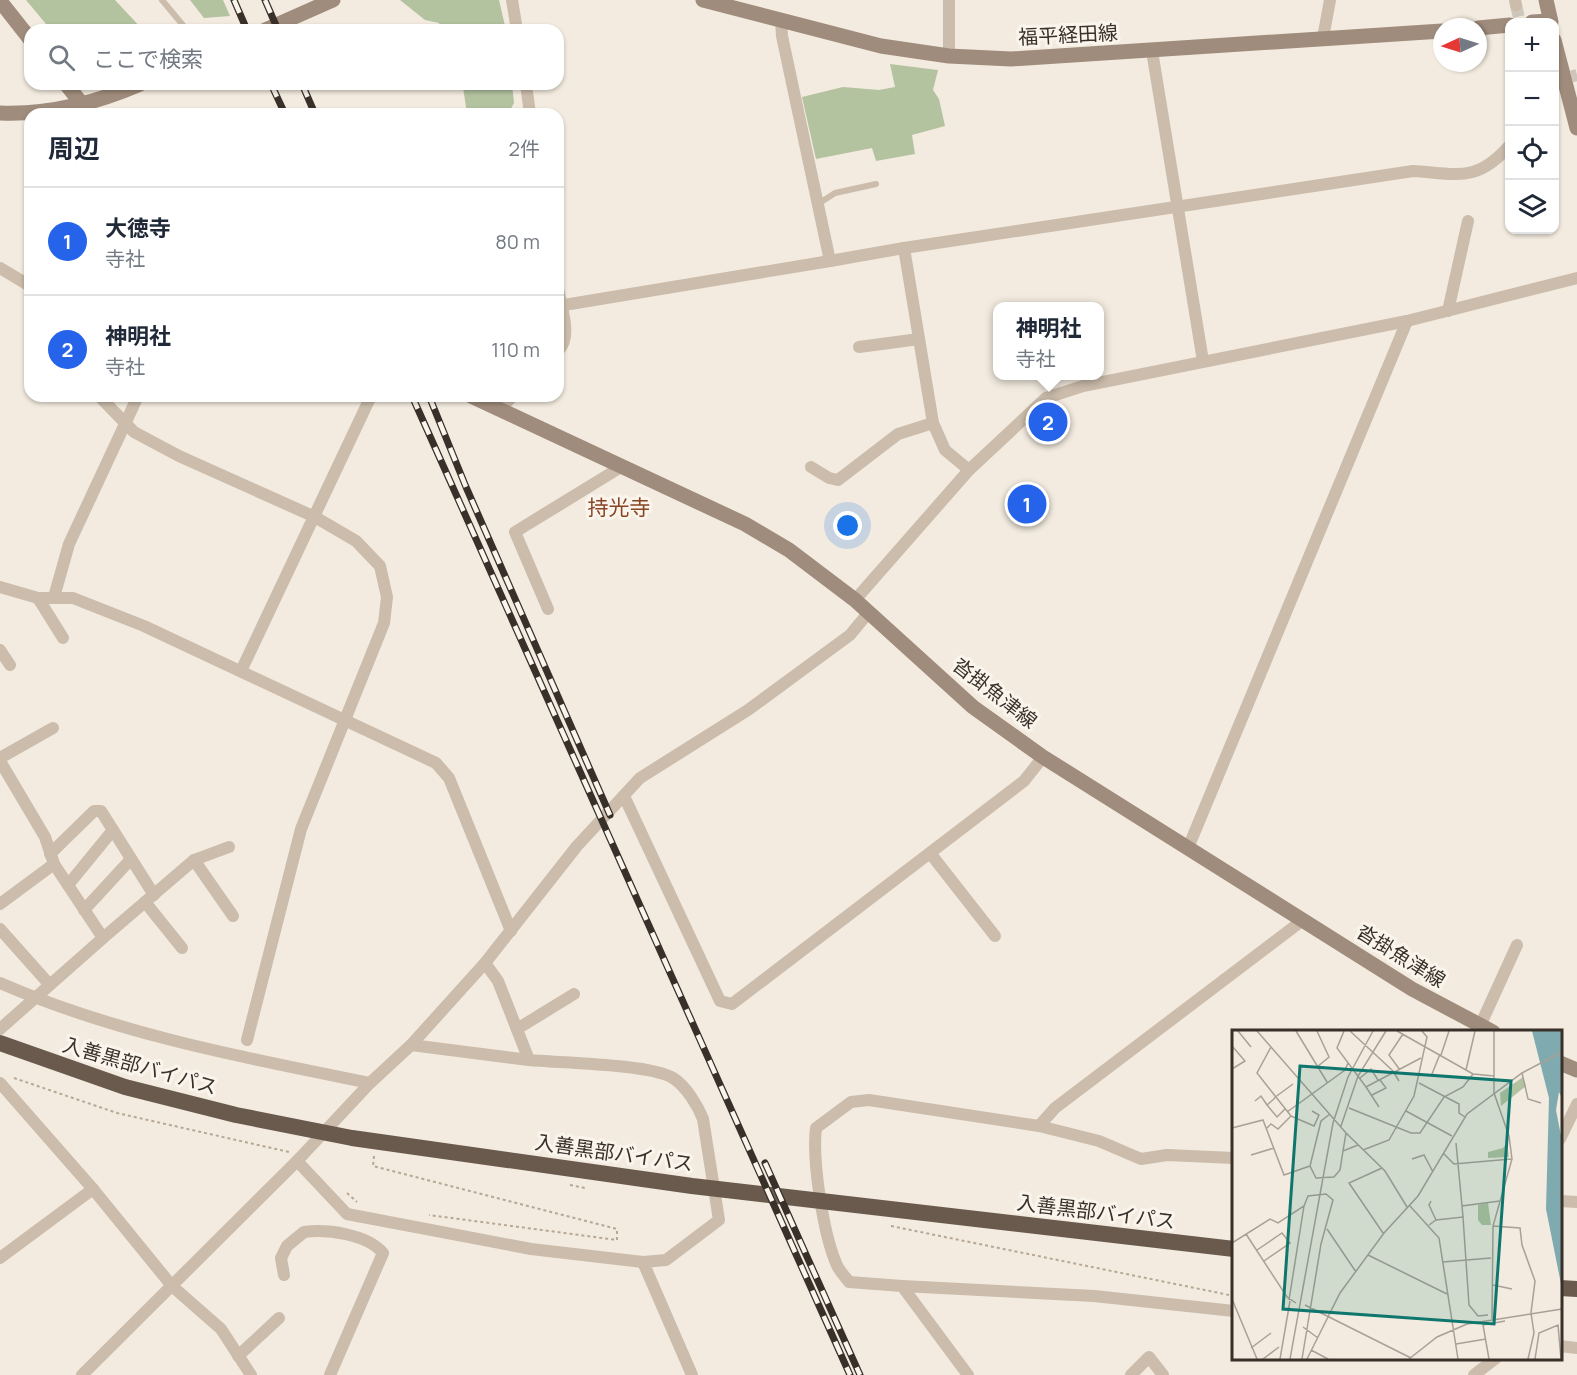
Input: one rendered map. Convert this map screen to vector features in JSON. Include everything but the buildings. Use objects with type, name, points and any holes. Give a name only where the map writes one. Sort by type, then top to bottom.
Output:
[{"type":"highway","name":"入善黒部バイパス","points":[[0,1043],[125,1087],[236,1115],[352,1138],[692,1186],[1232,1249]]},
{"type":"highway","points":[[1562,1288],[1577,1289]]},
{"type":"main road","points":[[279,24],[333,0]]},
{"type":"main road","name":"福平経田線","points":[[703,0],[881,46],[950,56],[1011,59],[1433,32]]},
{"type":"main road","points":[[1546,0],[1550,18]]},
{"type":"main road","points":[[0,1],[24,31]]},
{"type":"main road","points":[[1487,27],[1505,25]]},
{"type":"main road","points":[[1559,59],[1577,128]]},
{"type":"main road","points":[[71,90],[85,108]]},
{"type":"main road","points":[[88,108],[127,90]]},
{"type":"main road","points":[[0,113],[24,114]]},
{"type":"main road","name":"沓掛魚津線","points":[[483,402],[745,524],[789,550],[855,600],[973,707],[1043,757],[1440,1005],[1487,1029]]},
{"type":"main road","points":[[1562,1064],[1577,1070]]},
{"type":"street","points":[[512,0],[516,24]]},
{"type":"street","points":[[949,0],[950,56]]},
{"type":"street","points":[[1323,38],[1330,0]]},
{"type":"street","points":[[781,20],[782,36],[830,261]]},
{"type":"street","points":[[1152,51],[1203,361]]},
{"type":"street","points":[[527,90],[529,108]]},
{"type":"street","points":[[564,305],[1178,205],[1413,171],[1469,175],[1494,163],[1505,150]]},
{"type":"street","points":[[1448,311],[1468,220]]},
{"type":"street","points":[[904,249],[933,423],[945,450],[969,470]]},
{"type":"street","points":[[0,268],[24,282]]},
{"type":"street","points":[[855,600],[969,470],[1046,398],[1083,386],[1407,321],[1577,278]]},
{"type":"street","points":[[1188,848],[1407,321]]},
{"type":"street","points":[[564,326],[566,334],[564,342]]},
{"type":"street","points":[[859,347],[920,339]]},
{"type":"street","points":[[105,402],[134,432],[179,456],[315,517],[356,541],[380,566],[387,597],[384,623],[301,829],[247,1040]]},
{"type":"street","points":[[54,597],[69,544],[135,402]]},
{"type":"street","points":[[241,671],[368,402]]},
{"type":"street","points":[[499,410],[507,402]]},
{"type":"street","points":[[811,467],[828,478],[838,480],[898,434],[933,423]]},
{"type":"street","points":[[548,609],[515,532],[621,467]]},
{"type":"street","points":[[0,587],[38,598],[73,598],[83,602],[241,671],[436,763],[444,770],[511,931]]},
{"type":"street","points":[[38,598],[63,638]]},
{"type":"street","points":[[82,1375],[300,1158],[370,1083],[411,1045],[486,963],[577,846],[640,778],[748,710],[850,635],[869,612]]},
{"type":"street","points":[[0,650],[10,665]]},
{"type":"street","points":[[53,728],[0,759],[45,837],[52,859],[103,938]]},
{"type":"street","points":[[624,796],[720,1001],[732,1004],[1024,781],[1043,757]]},
{"type":"street","points":[[0,904],[52,859],[94,811],[101,811],[131,859],[149,898],[182,948]]},
{"type":"street","points":[[68,885],[113,830]]},
{"type":"street","points":[[0,1029],[194,860],[229,847]]},
{"type":"street","points":[[930,853],[995,936]]},
{"type":"street","points":[[84,910],[131,859]]},
{"type":"street","points":[[194,860],[233,916]]},
{"type":"street","points":[[1039,1126],[1055,1108],[1303,920]]},
{"type":"street","points":[[0,929],[49,984]]},
{"type":"street","points":[[1487,1029],[1517,945]]},
{"type":"street","points":[[486,963],[498,981],[529,1060]]},
{"type":"street","points":[[0,983],[34,998],[136,1030],[232,1055],[370,1083]]},
{"type":"street","points":[[517,1029],[574,994]]},
{"type":"street","points":[[300,1158],[347,1214],[531,1249],[643,1262],[666,1260],[719,1220],[703,1119],[698,1107],[674,1079],[655,1071],[529,1060],[411,1045]]},
{"type":"street","points":[[6,1080],[172,1286],[221,1329],[251,1375]]},
{"type":"street","points":[[1232,1158],[1167,1155],[1141,1159],[1099,1141],[1039,1126],[869,1100],[851,1102],[816,1128],[813,1148],[830,1245],[836,1266],[849,1282],[1094,1296],[1232,1311]]},
{"type":"street","points":[[1562,1135],[1577,1104]]},
{"type":"street","points":[[0,1258],[93,1189]]},
{"type":"street","points":[[1562,1201],[1577,1202]]},
{"type":"street","points":[[284,1275],[281,1258],[287,1246],[304,1232],[337,1231],[378,1248],[383,1254],[330,1375]]},
{"type":"street","points":[[643,1262],[692,1375]]},
{"type":"street","points":[[902,1286],[968,1375]]},
{"type":"street","points":[[238,1356],[279,1318]]},
{"type":"street","points":[[1562,1346],[1577,1348]]},
{"type":"street","points":[[1131,1375],[1149,1357],[1163,1375]]},
{"type":"street","points":[[1474,1375],[1495,1360]]},
{"type":"lane","points":[[162,0],[182,24]]},
{"type":"lane","points":[[818,204],[835,193],[876,184]]},
{"type":"path","points":[[6,1080],[117,1113],[300,1158]]},
{"type":"path","points":[[384,1157],[374,1154],[373,1166],[617,1229],[617,1240],[428,1215]]},
{"type":"path","points":[[568,1185],[587,1188]]},
{"type":"path","points":[[343,1190],[360,1205]]},
{"type":"path","points":[[888,1225],[1232,1296]]},
{"type":"green space","points":[[26,0],[115,0],[137,24],[46,24]]},
{"type":"green space","points":[[190,0],[223,0],[230,16],[204,18]]},
{"type":"green space","points":[[400,0],[499,0],[505,24],[439,24],[425,20]]},
{"type":"green space","points":[[890,64],[938,70],[933,90],[939,99],[945,126],[912,135],[915,154],[876,161],[872,148],[816,159],[802,97],[843,87],[879,90],[895,87]]},
{"type":"green space","points":[[463,90],[513,90],[514,103],[511,108],[466,108]]},
{"type":"tunnel","points":[[1516,5],[1519,18]]},
{"type":"tunnel","points":[[1559,80],[1577,75]]},
{"type":"railway","points":[[234,0],[244,24]]},
{"type":"railway","points":[[265,0],[275,24]]},
{"type":"railway","points":[[274,90],[282,108]]},
{"type":"railway","points":[[305,90],[312,108]]},
{"type":"railway","points":[[415,402],[850,1375]]},
{"type":"railway","points":[[431,402],[466,487],[610,815]]},
{"type":"railway","points":[[765,1163],[860,1375]]},
{"type":"place","name":"神明社","points":[[1048,422]]},
{"type":"place","name":"大徳寺","points":[[1027,504]]},
{"type":"district","name":"持光寺","points":[[619,508]]}]
